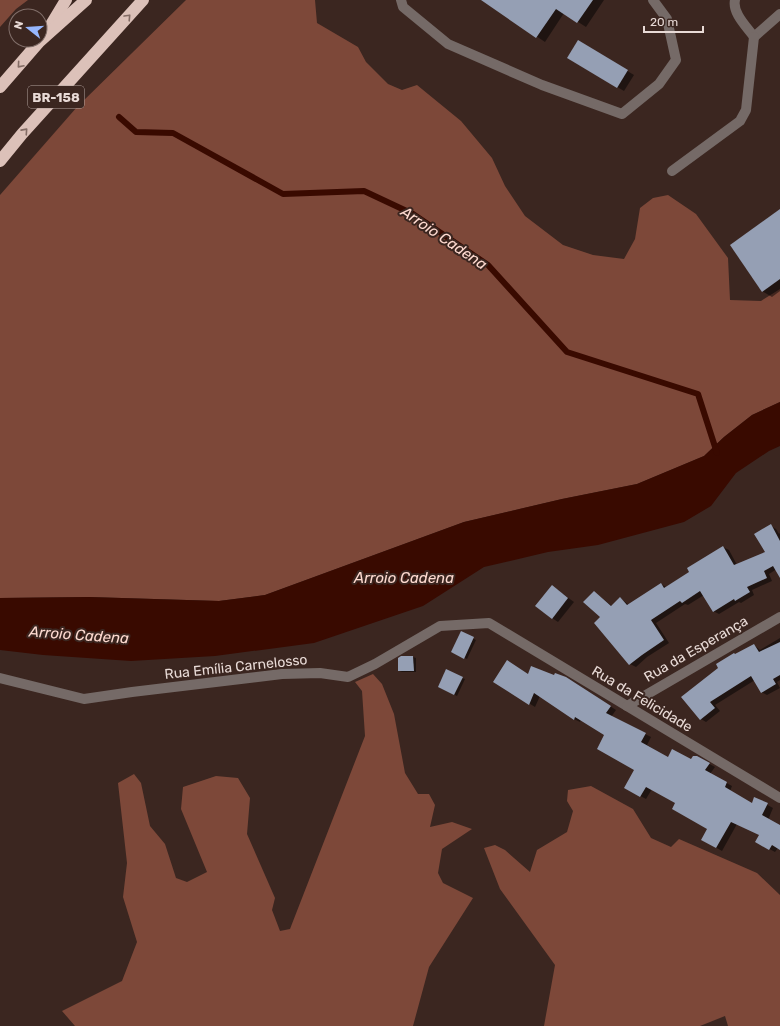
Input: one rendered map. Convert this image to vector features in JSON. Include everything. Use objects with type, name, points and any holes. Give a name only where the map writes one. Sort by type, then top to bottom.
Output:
[{"type":"highway","points":[[48,28],[66,0]]},
{"type":"highway","name":"BR-158","points":[[48,34],[86,0]]},
{"type":"highway","name":"BR-158","points":[[0,161],[22,134],[143,0]]},
{"type":"highway","name":"BR-158","points":[[0,87],[34,48]]},
{"type":"street","points":[[401,0],[403,7],[448,44],[542,85],[622,114],[658,84],[676,60],[667,19],[653,0]]},
{"type":"street","points":[[672,171],[740,121],[746,110],[754,37],[737,13],[734,4],[736,0]]},
{"type":"street","points":[[754,37],[780,14]]},
{"type":"street","name":"Rua da Esperança","points":[[627,706],[780,617]]},
{"type":"street","name":"Rua da Felicidade","points":[[489,624],[780,798]]},
{"type":"street","name":"Rua Emília Carnelosso","points":[[0,678],[84,699],[282,674],[320,673],[348,677],[375,664],[440,626],[489,624]]},
{"type":"shaded area","points":[[0,0],[28,0],[17,8],[8,8],[8,18],[0,27]]},
{"type":"shaded area","points":[[186,0],[315,0],[317,23],[358,47],[366,62],[388,84],[402,90],[417,85],[461,121],[492,158],[505,186],[525,216],[563,245],[593,255],[624,259],[635,239],[640,208],[653,198],[668,195],[696,214],[728,258],[730,300],[761,301],[780,289],[780,402],[752,415],[724,437],[704,456],[637,484],[562,499],[464,522],[265,595],[219,601],[89,597],[0,598],[0,195],[77,107]]},
{"type":"shaded area","points":[[373,674],[382,684],[394,714],[405,773],[418,794],[429,794],[435,805],[430,827],[452,822],[472,829],[442,849],[438,873],[443,883],[473,898],[429,967],[413,1026],[75,1026],[62,1011],[122,981],[137,942],[123,897],[127,863],[118,783],[134,774],[141,783],[150,826],[165,844],[176,878],[187,882],[207,872],[181,809],[183,787],[216,776],[238,778],[250,798],[247,834],[275,898],[272,910],[280,931],[290,929],[365,736],[362,691],[355,682]]},
{"type":"shaded area","points":[[591,786],[633,809],[651,838],[671,847],[679,839],[757,873],[780,895],[780,1026],[728,1026],[725,1016],[700,1026],[544,1026],[555,965],[500,889],[484,848],[495,845],[505,850],[530,872],[537,850],[567,832],[573,811],[567,801],[568,790]]},
{"type":"water","name":"Arroio Cadena","points":[[780,402],[780,446],[769,451],[736,473],[711,506],[684,522],[598,545],[548,552],[484,567],[423,606],[314,643],[215,656],[131,661],[43,655],[0,650],[0,598],[89,597],[219,601],[265,595],[464,522],[562,499],[637,484],[704,456],[724,437],[752,415]]},
{"type":"building","points":[[481,0],[593,0],[577,23],[556,9],[536,38]]},
{"type":"building","points":[[578,40],[628,70],[617,88],[567,58]]},
{"type":"building","points":[[780,209],[780,279],[762,292],[730,245]]},
{"type":"building","points":[[771,524],[780,541],[780,578],[773,566],[764,571],[767,578],[747,587],[750,592],[735,601],[734,599],[713,612],[700,591],[682,603],[680,601],[651,620],[664,640],[629,665],[594,623],[600,617],[583,602],[594,591],[611,606],[620,597],[627,605],[661,583],[664,588],[689,572],[687,568],[723,546],[734,565],[765,552],[754,534]]},
{"type":"building","points":[[552,585],[568,598],[552,619],[535,606]]},
{"type":"building","points":[[461,631],[474,637],[464,659],[451,652]]},
{"type":"building","points":[[780,642],[780,675],[773,679],[776,684],[761,693],[751,676],[710,702],[715,708],[700,720],[681,697],[718,668],[716,664],[734,653],[735,654],[754,644],[759,652]]},
{"type":"building","points":[[401,656],[413,656],[414,671],[398,671],[398,658]]},
{"type":"building","points":[[507,660],[528,674],[531,666],[554,675],[555,673],[566,677],[611,706],[606,713],[646,733],[641,742],[668,757],[672,749],[691,759],[693,756],[697,756],[710,763],[705,770],[727,782],[725,787],[752,803],[754,797],[768,803],[762,815],[780,825],[780,850],[772,845],[769,850],[755,842],[759,835],[731,822],[716,848],[701,840],[707,829],[672,809],[675,803],[646,787],[640,797],[624,788],[634,770],[597,749],[604,735],[575,717],[574,720],[534,693],[529,705],[493,682]]},
{"type":"building","points":[[446,669],[463,677],[454,695],[438,687]]},
{"type":"waterway","name":"Arroio Cadena","points":[[119,117],[136,132],[173,133],[283,194],[364,191],[413,214],[488,265],[567,352],[698,394],[717,453]]}]
